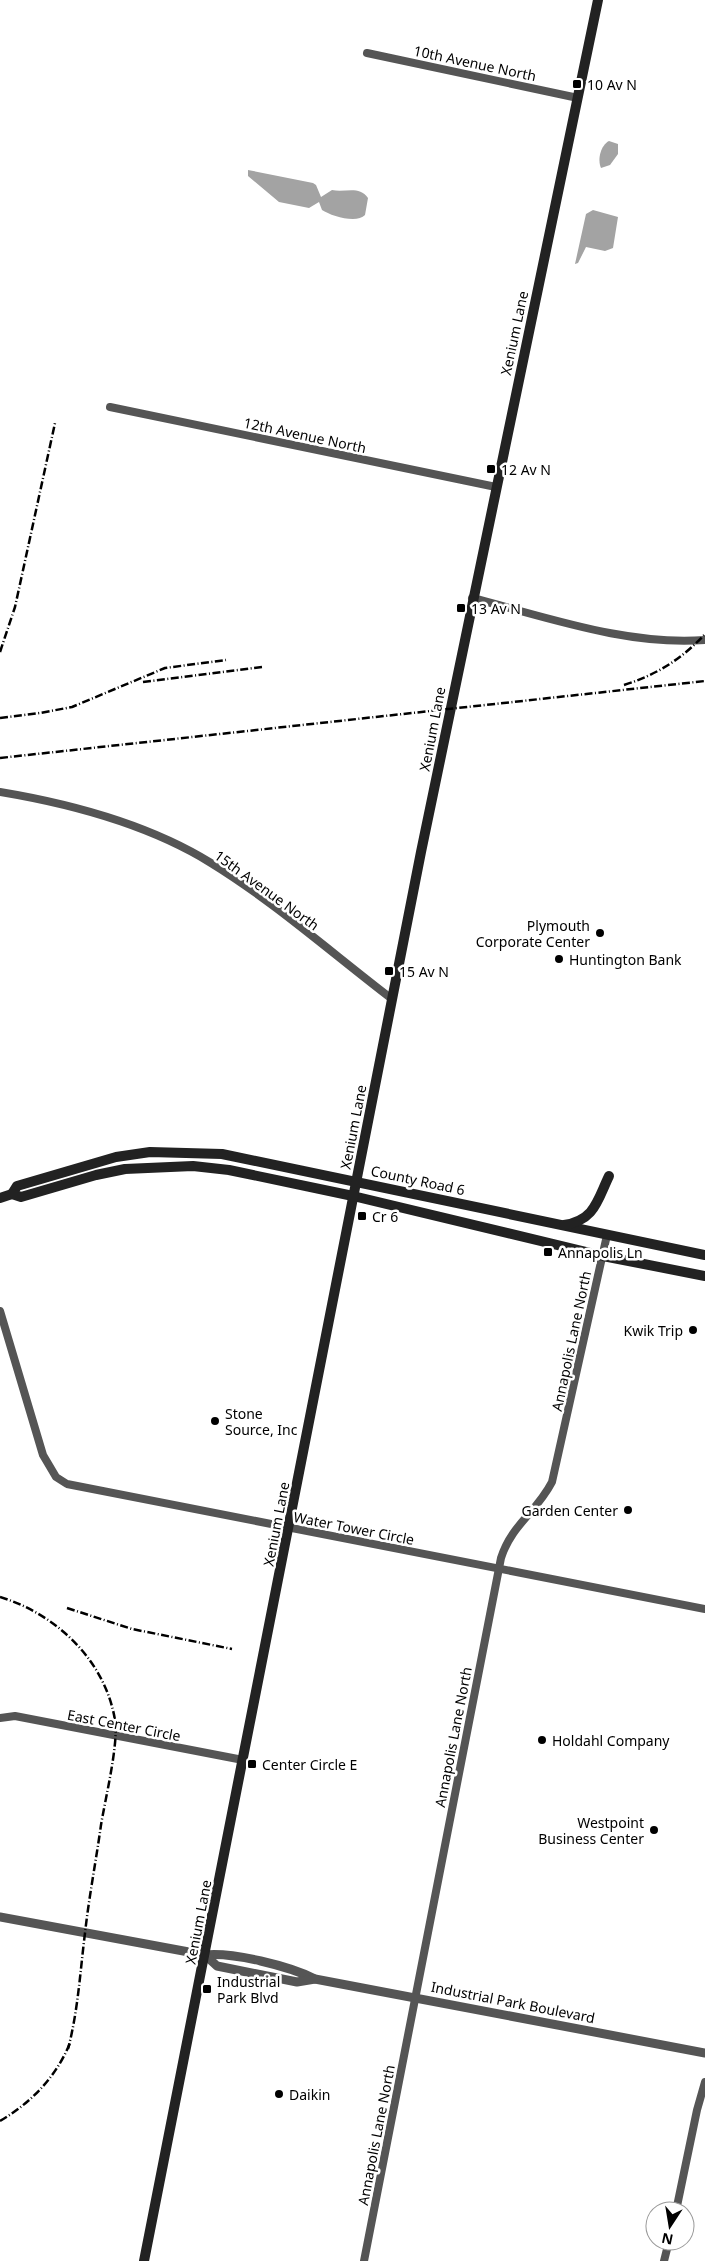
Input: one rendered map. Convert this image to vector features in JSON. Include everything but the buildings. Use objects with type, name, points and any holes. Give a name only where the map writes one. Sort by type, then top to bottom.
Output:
[{"type":"main road","name":"Xenium Lane","points":[[144,2261],[472,598],[598,0]]},
{"type":"main road","name":"County Road 6","points":[[12,1194],[17,1186],[66,1170],[116,1157],[150,1152],[222,1154],[705,1255]]},
{"type":"main road","name":"County Road 6","points":[[0,1198],[12,1194],[21,1197],[96,1175],[125,1169],[193,1166],[229,1170],[353,1196],[603,1256],[705,1276]]},
{"type":"main road","points":[[562,1226],[581,1221],[590,1214],[609,1176]]},
{"type":"street","name":"10th Avenue North","points":[[367,53],[578,98]]},
{"type":"street","name":"12th Avenue North","points":[[110,407],[496,487]]},
{"type":"street","points":[[472,598],[620,635],[661,640],[705,640]]},
{"type":"street","name":"15th Avenue North","points":[[0,792],[94,814],[142,829],[210,862],[241,883],[392,1000]]},
{"type":"street","name":"Annapolis Lane North","points":[[364,2261],[499,1570],[506,1543],[513,1530],[536,1508],[552,1482],[607,1235]]},
{"type":"street","name":"Water Tower Circle","points":[[0,1311],[43,1455],[56,1477],[79,1488],[705,1609]]},
{"type":"street","name":"East Center Circle","points":[[0,1718],[15,1716],[244,1760]]},
{"type":"street","name":"Industrial Park Boulevard","points":[[0,1917],[205,1956],[220,1954],[299,1971],[315,1979],[705,2053]]},
{"type":"street","points":[[678,2201],[697,2110],[705,2082]]},
{"type":"shaded area","points":[[609,141],[618,144],[618,154],[610,165],[601,168],[599,161],[600,153]]},
{"type":"shaded area","points":[[248,170],[313,183],[316,185],[321,197],[332,190],[360,192],[368,198],[365,215],[361,218],[350,219],[331,215],[322,210],[319,202],[309,208],[279,202],[248,176]]},
{"type":"shaded area","points":[[593,210],[618,217],[613,248],[605,251],[586,247],[578,263],[575,264],[586,214]]},
{"type":"railway","points":[[0,652],[15,607],[55,423]]},
{"type":"railway","points":[[624,685],[668,665],[705,634]]},
{"type":"railway","points":[[0,718],[72,707],[165,668],[226,660]]},
{"type":"railway","points":[[143,682],[262,667]]},
{"type":"railway","points":[[0,758],[705,681]]},
{"type":"railway","points":[[0,1597],[40,1615],[75,1642],[101,1678],[115,1720],[115,1743],[88,1906],[76,2006],[68,2049]]},
{"type":"railway","points":[[67,1608],[132,1629],[232,1649]]},
{"type":"railway","points":[[0,2121],[12,2114],[42,2088],[58,2067],[70,2043]]},
{"type":"place","name":"10 Av N","points":[[577,84]]},
{"type":"place","name":"12 Av N","points":[[491,469]]},
{"type":"place","name":"13 Av N","points":[[461,608]]},
{"type":"place","name":"Plymouth Corporate Center","points":[[600,933]]},
{"type":"place","name":"Huntington Bank","points":[[559,959]]},
{"type":"place","name":"15 Av N","points":[[389,971]]},
{"type":"place","name":"Cr 6","points":[[362,1216]]},
{"type":"place","name":"Annapolis Ln","points":[[548,1252]]},
{"type":"place","name":"Kwik Trip","points":[[693,1330]]},
{"type":"place","name":"Stone Source, Inc","points":[[215,1421]]},
{"type":"place","name":"Garden Center","points":[[628,1510]]},
{"type":"place","name":"Holdahl Company","points":[[542,1740]]},
{"type":"place","name":"Center Circle E","points":[[252,1764]]},
{"type":"place","name":"Westpoint Business Center","points":[[654,1830]]},
{"type":"place","name":"Industrial Park Blvd","points":[[207,1989]]},
{"type":"place","name":"Daikin","points":[[279,2094]]}]
